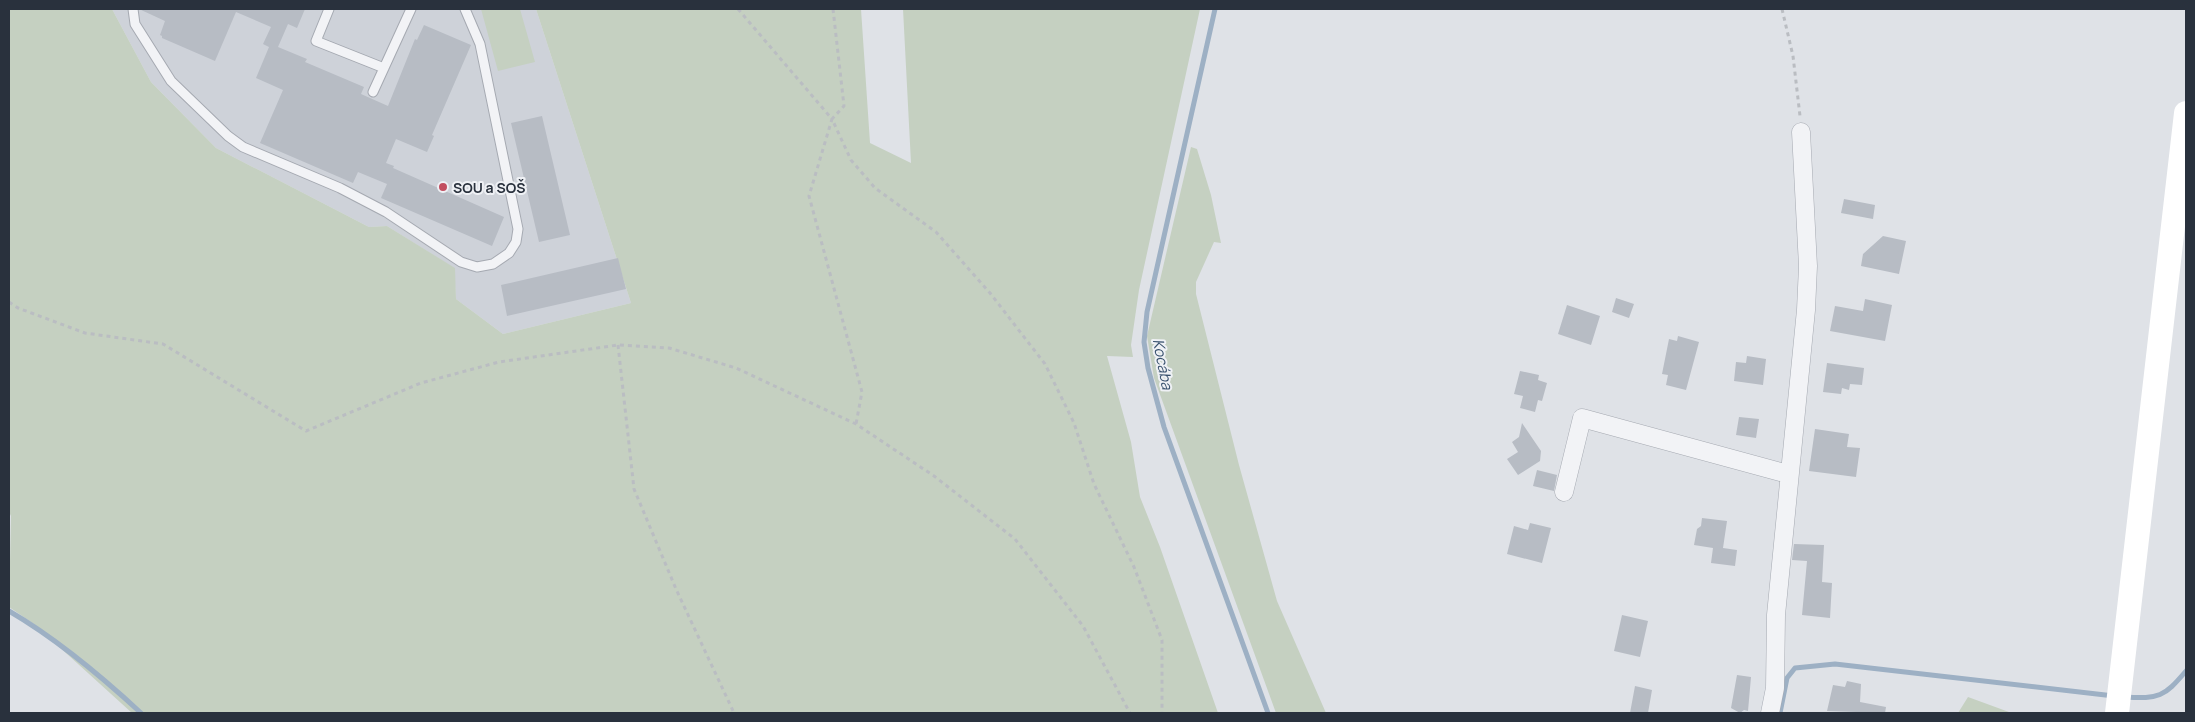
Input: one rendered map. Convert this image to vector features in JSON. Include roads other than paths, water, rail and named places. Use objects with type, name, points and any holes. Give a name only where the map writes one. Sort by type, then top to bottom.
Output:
[{"type":"main road","points":[[2118,710],[2186,113]]},
{"type":"street","points":[[1770,713],[1775,688],[1776,615],[1788,474],[1806,310],[1808,266],[1801,132]]},
{"type":"street","points":[[1564,492],[1582,418],[1788,474]]},
{"type":"lane","points":[[133,9],[135,24],[171,81],[228,136],[243,147],[340,188],[386,212],[461,262],[477,267],[493,264],[509,253],[516,242],[518,229],[480,44],[466,9]]},
{"type":"lane","points":[[329,9],[316,40],[384,68]]},
{"type":"lane","points":[[373,92],[410,9]]},
{"type":"waterway","name":"Kocába","points":[[1215,9],[1147,312],[1144,342],[1148,368],[1164,427],[1268,713]]},
{"type":"waterway","points":[[9,611],[44,633],[78,658],[141,713]]},
{"type":"waterway","points":[[1780,713],[1787,678],[1795,668],[1835,664],[2114,696]]},
{"type":"waterway","points":[[2125,697],[2153,697],[2166,691],[2186,671]]},
{"type":"place","name":"SOU a SOŠ","points":[[443,187]]}]
